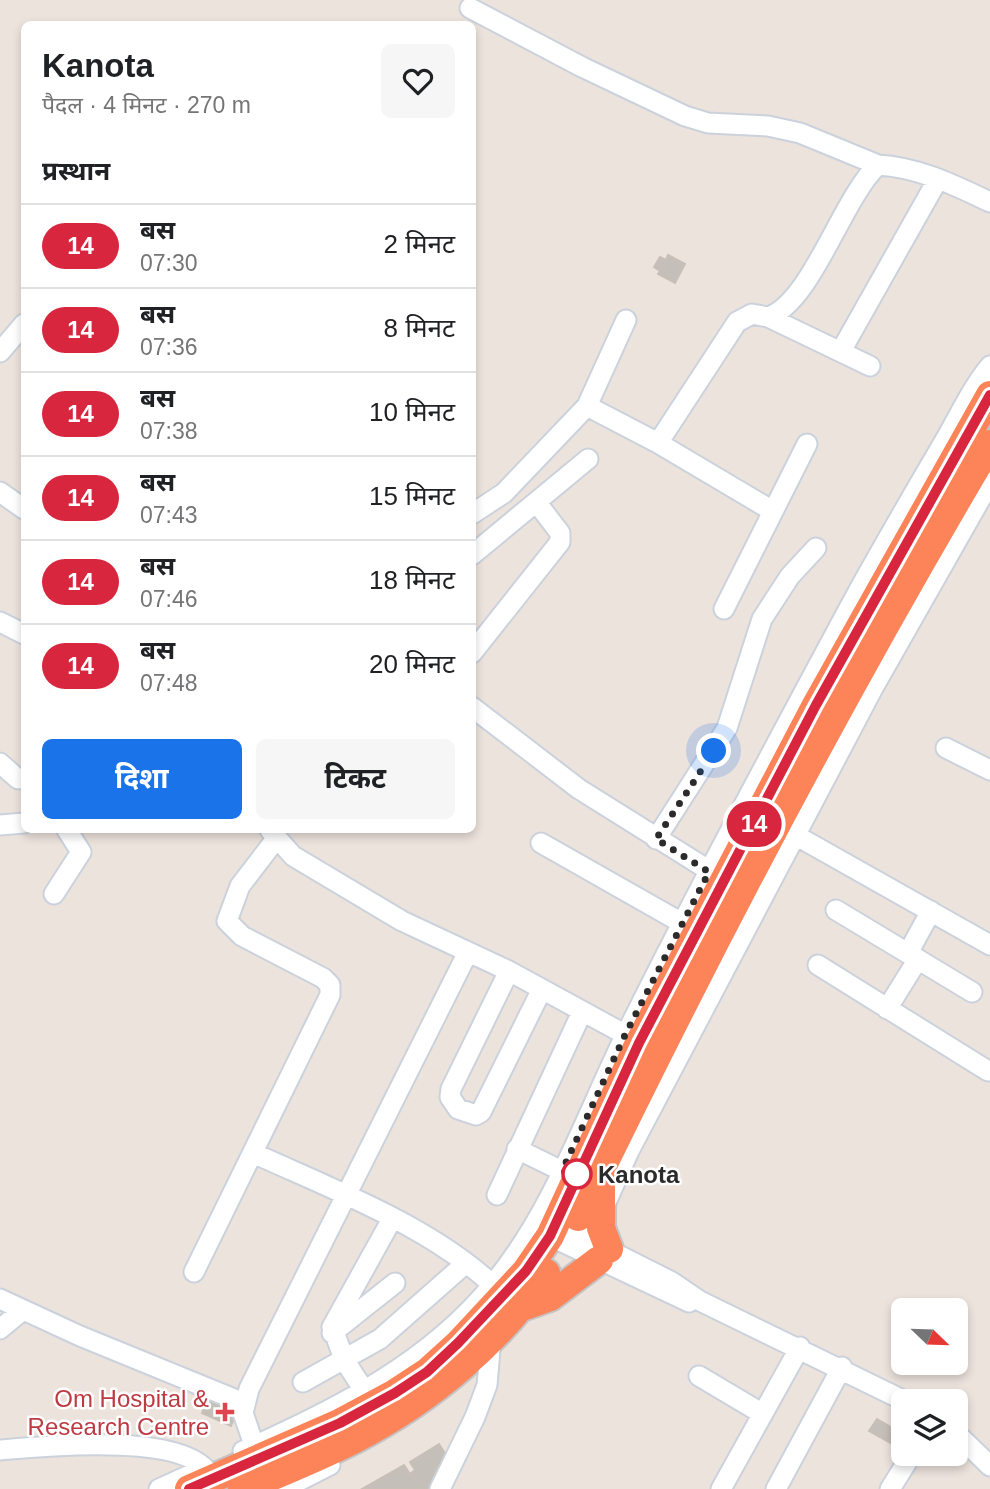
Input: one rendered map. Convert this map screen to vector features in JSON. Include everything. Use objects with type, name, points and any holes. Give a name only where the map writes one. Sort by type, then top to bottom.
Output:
[{"type":"highway","points":[[552,1230],[632,1039],[717,876],[990,395]]},
{"type":"highway","points":[[202,1478],[340,1423],[395,1393],[435,1365],[507,1296],[552,1230],[601,1171],[742,889],[886,622],[990,444]]},
{"type":"highway","points":[[507,1296],[550,1297],[604,1255],[601,1171]]},
{"type":"highway","points":[[242,1489],[355,1439],[440,1384],[470,1361],[491,1339],[507,1296]]},
{"type":"street","points":[[470,8],[582,67],[685,116],[708,123],[768,126],[800,132],[878,165],[898,166],[937,179],[990,202]]},
{"type":"street","points":[[768,317],[778,314],[798,290],[867,175],[878,165]]},
{"type":"street","points":[[841,351],[937,179]]},
{"type":"street","points":[[658,443],[737,322],[752,314],[768,317],[870,366]]},
{"type":"street","points":[[476,511],[504,493],[587,406],[626,320]]},
{"type":"street","points":[[0,352],[21,328]]},
{"type":"street","points":[[891,1393],[842,1367],[700,1301],[672,1282],[604,1255],[552,1230],[562,1171],[632,1039],[682,923],[717,876],[875,559],[990,366]]},
{"type":"street","points":[[587,406],[658,443],[771,510]]},
{"type":"street","points":[[724,609],[771,510],[807,444]]},
{"type":"street","points":[[476,552],[588,459]]},
{"type":"street","points":[[601,1214],[629,1151],[873,688],[990,482]]},
{"type":"street","points":[[0,492],[21,507]]},
{"type":"street","points":[[476,648],[559,542],[560,533],[537,503]]},
{"type":"street","points":[[656,839],[727,728],[762,619],[790,576],[816,548]]},
{"type":"street","points":[[0,622],[21,632]]},
{"type":"street","points":[[476,710],[579,789],[717,876]]},
{"type":"street","points":[[946,748],[990,770]]},
{"type":"street","points":[[0,763],[18,779]]},
{"type":"street","points":[[0,825],[21,823]]},
{"type":"street","points":[[54,894],[81,852],[69,833]]},
{"type":"street","points":[[194,1272],[330,995],[330,985],[323,978],[242,936],[227,921],[245,878],[273,834],[293,856],[354,893],[509,971],[632,1039]]},
{"type":"street","points":[[795,835],[990,945]]},
{"type":"street","points":[[541,844],[682,923]]},
{"type":"street","points":[[836,910],[972,992]]},
{"type":"street","points":[[887,1009],[931,911]]},
{"type":"street","points":[[254,1446],[243,1413],[244,1403],[468,952]]},
{"type":"street","points":[[818,965],[988,1071]]},
{"type":"street","points":[[509,971],[451,1089],[450,1097],[458,1109],[476,1115],[486,1105],[542,989]]},
{"type":"street","points":[[497,1195],[582,1012]]},
{"type":"street","points":[[517,1149],[562,1171]]},
{"type":"street","points":[[159,1489],[202,1478],[254,1446],[365,1392],[452,1326],[507,1296],[465,1264],[392,1219],[253,1153]]},
{"type":"street","points":[[365,1392],[345,1361],[332,1333],[333,1321],[392,1219]]},
{"type":"street","points":[[303,1382],[345,1361],[397,1328],[465,1264]]},
{"type":"street","points":[[332,1333],[395,1283]]},
{"type":"street","points":[[0,1299],[244,1403]]},
{"type":"street","points":[[0,1329],[23,1310]]},
{"type":"street","points":[[440,1489],[475,1417],[487,1385],[491,1339]]},
{"type":"street","points":[[722,1489],[800,1347]]},
{"type":"street","points":[[776,1489],[842,1367]]},
{"type":"street","points":[[699,1376],[763,1414]]},
{"type":"street","points":[[283,1489],[327,1467],[355,1439]]},
{"type":"street","points":[[0,1450],[66,1445],[142,1448],[186,1455],[202,1478]]},
{"type":"street","points":[[968,1445],[990,1466]]},
{"type":"street","points":[[890,1489],[904,1466]]},
{"type":"street","points":[[303,1479],[324,1489]]},
{"type":"building","points":[[668,255],[685,264],[675,283],[658,274],[660,271],[654,267],[660,257],[666,260]]},
{"type":"building","points":[[210,1397],[238,1409],[231,1426],[202,1413]]},
{"type":"building","points":[[877,1419],[891,1427],[891,1443],[869,1431]]},
{"type":"building","points":[[439,1444],[448,1458],[432,1489],[362,1489],[404,1465],[410,1474],[415,1470],[410,1462]]},
{"type":"bus line","name":"14","points":[[189,1489],[340,1423],[395,1393],[427,1372],[505,1297],[526,1271],[550,1236],[611,1098],[816,705],[990,395]]},
{"type":"place","name":"Kanota","points":[[577,1174]]},
{"type":"place","name":"Om Hospital & Research Centre","points":[[225,1412]]},
{"type":"route","points":[[577,1174],[562,1171],[625,1035],[709,872],[656,839],[714,751]]}]
